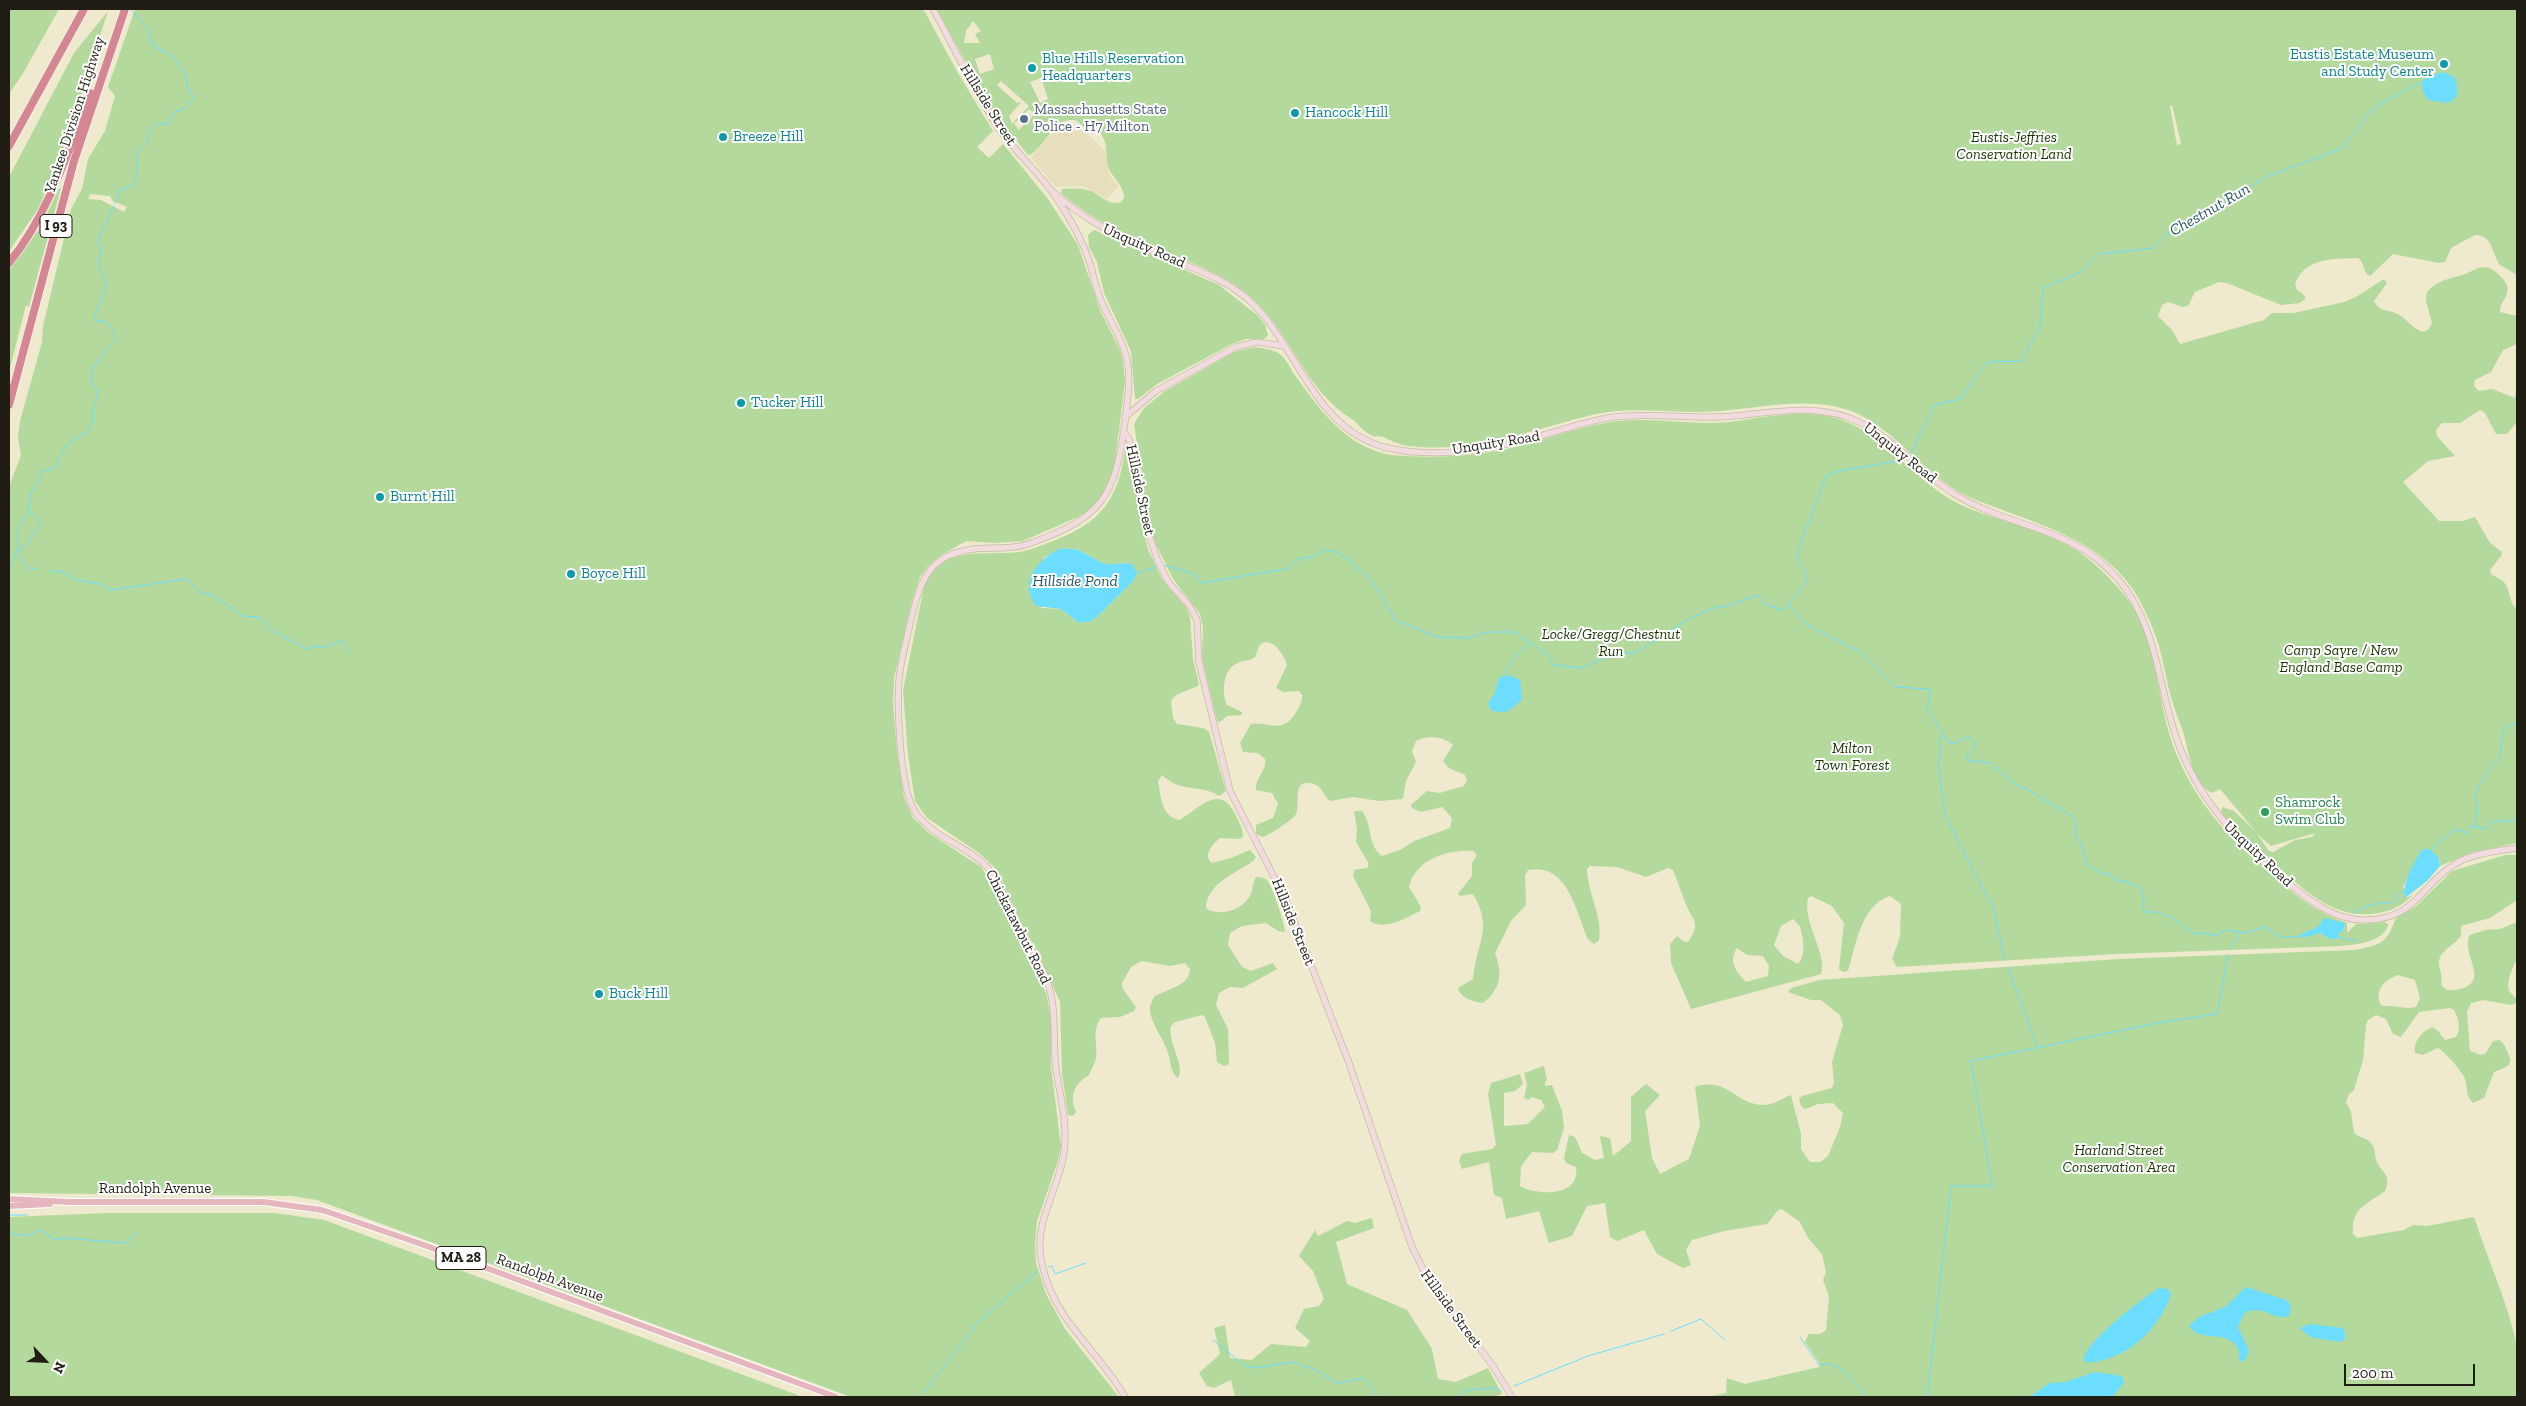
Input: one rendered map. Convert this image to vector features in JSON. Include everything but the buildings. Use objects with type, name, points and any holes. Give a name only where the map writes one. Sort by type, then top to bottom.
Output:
[{"type":"highway","points":[[10,142],[84,9]]},
{"type":"highway","name":"Yankee Division Highway","points":[[9,405],[71,169],[124,9]]},
{"type":"highway","points":[[9,263],[28,236],[51,194],[102,60],[110,48]]},
{"type":"main road","name":"Hillside Street","points":[[932,9],[999,129],[1052,192],[1084,248],[1100,297],[1126,353],[1129,375],[1125,417]]},
{"type":"main road","name":"Unquity Road","points":[[1052,192],[1075,211],[1108,231],[1209,275],[1232,288],[1259,311],[1310,388],[1341,423],[1367,440],[1398,450],[1446,451],[1490,447],[1619,417],[1708,418],[1808,409],[1831,412],[1853,419],[1880,434],[1934,480],[1957,496],[1987,510],[2044,529],[2069,541],[2096,558],[2114,574],[2131,596],[2148,630],[2176,737],[2202,792],[2244,845],[2316,904],[2331,912],[2351,919],[2369,920],[2387,917],[2410,906],[2457,863],[2475,856],[2517,848]]},
{"type":"main road","points":[[1125,417],[1156,391],[1236,347],[1257,342],[1283,346]]},
{"type":"main road","name":"Chickatawbut Road","points":[[1125,417],[1118,464],[1112,484],[1102,502],[1083,520],[1022,546],[972,549],[956,553],[940,560],[929,570],[918,592],[899,671],[898,694],[906,781],[914,810],[928,826],[974,855],[992,873],[1016,922],[1043,970],[1050,990],[1055,1019],[1056,1064],[1065,1141],[1062,1164],[1041,1224],[1041,1260],[1049,1287],[1061,1312],[1076,1335],[1114,1379],[1125,1397]]},
{"type":"main road","name":"Hillside Street","points":[[1124,431],[1130,439],[1134,454],[1141,510],[1154,551],[1169,583],[1189,605],[1197,620],[1199,666],[1230,791],[1283,893],[1349,1063],[1412,1247],[1427,1277],[1493,1366],[1512,1397]]},
{"type":"main road","name":"Randolph Avenue","points":[[9,1199],[70,1202],[264,1202],[296,1205],[326,1211],[478,1264],[836,1397]]},
{"type":"main road","name":"Randolph Avenue","points":[[9,1206],[70,1202]]},
{"type":"shaded area","points":[[1070,124],[1082,129],[1106,152],[1107,166],[1111,178],[1119,186],[1107,199],[1084,186],[1056,187],[1031,158],[1051,134]]},
{"type":"green space","points":[[9,9],[59,9],[22,75],[9,94]]},
{"type":"green space","points":[[135,9],[922,9],[925,12],[959,75],[993,131],[977,147],[989,158],[1003,144],[1048,199],[1078,245],[1100,310],[1120,350],[1123,361],[1125,382],[1115,461],[1110,480],[1100,498],[1088,511],[1078,517],[1023,541],[995,543],[966,541],[940,556],[928,566],[920,577],[912,601],[894,678],[893,704],[904,798],[913,818],[929,833],[981,867],[999,894],[1008,919],[1046,993],[1051,1017],[1051,1067],[1061,1146],[1057,1164],[1037,1221],[1036,1263],[1046,1294],[1065,1329],[1119,1397],[851,1397],[317,1200],[292,1196],[9,1193],[9,487],[21,455],[18,438],[20,421],[42,342],[43,326],[71,209],[82,189],[88,159],[105,131],[115,96],[108,87]],"holes":[[[90,194],[110,196],[113,201],[127,207],[124,212],[101,200],[88,199]]]},
{"type":"green space","points":[[937,9],[2517,9],[2517,275],[2500,265],[2486,238],[2475,235],[2451,248],[2445,262],[2439,263],[2393,254],[2370,276],[2366,273],[2362,262],[2358,258],[2320,261],[2312,264],[2299,276],[2295,285],[2297,290],[2305,296],[2305,299],[2300,303],[2281,305],[2227,283],[2219,282],[2195,292],[2188,306],[2182,307],[2168,302],[2162,305],[2158,316],[2173,331],[2180,344],[2264,320],[2272,313],[2294,313],[2344,302],[2356,297],[2384,279],[2387,283],[2374,301],[2376,305],[2401,316],[2417,329],[2425,331],[2429,329],[2432,323],[2426,301],[2427,292],[2436,284],[2484,267],[2494,271],[2504,280],[2508,290],[2500,312],[2517,316],[2517,344],[2503,350],[2491,372],[2475,380],[2474,386],[2479,391],[2492,389],[2515,398],[2517,381],[2517,422],[2507,434],[2496,434],[2485,413],[2480,410],[2460,423],[2442,423],[2436,430],[2437,436],[2455,456],[2428,461],[2403,482],[2439,521],[2463,521],[2475,517],[2490,543],[2502,552],[2490,570],[2491,574],[2506,584],[2511,601],[2517,609],[2517,843],[2473,852],[2440,866],[2440,861],[2430,850],[2413,867],[2403,887],[2407,898],[2414,893],[2404,903],[2388,911],[2354,914],[2329,906],[2306,891],[2243,837],[2228,821],[2221,812],[2222,807],[2234,811],[2257,833],[2220,789],[2212,793],[2204,788],[2194,772],[2173,704],[2159,646],[2153,628],[2139,599],[2126,580],[2111,564],[2076,540],[2036,522],[1961,493],[1948,485],[1877,425],[1845,409],[1825,405],[1782,404],[1698,412],[1634,410],[1609,412],[1501,439],[1453,447],[1403,445],[1383,437],[1374,437],[1336,408],[1322,393],[1310,378],[1278,328],[1244,291],[1210,271],[1104,223],[1061,193],[1062,189],[1073,188],[1091,191],[1112,203],[1121,202],[1124,198],[1121,186],[1109,169],[1104,139],[1101,134],[1084,127],[1075,120],[1066,121],[1053,129],[1038,148],[1028,155],[990,107]],"holes":[[[973,21],[981,31],[975,34],[980,43],[964,43],[966,31]],[[990,54],[994,69],[980,74],[975,59]],[[1041,78],[1048,99],[1040,103],[1030,82]],[[1001,81],[1029,106],[1012,124],[1009,116],[1021,102],[1017,103],[997,85]],[[2172,105],[2181,143],[2177,146],[2170,106]],[[1029,109],[1033,113],[1037,109],[1039,110],[1019,130],[1014,124]],[[2315,833],[2312,837],[2295,840],[2273,852],[2269,851],[2257,834],[2271,846]]]},
{"type":"green space","points":[[108,11],[67,139],[39,208],[9,251],[9,177],[74,53]]},
{"type":"green space","points":[[59,188],[61,188],[29,307],[26,305],[9,372],[9,270],[40,228]]},
{"type":"green space","points":[[1094,230],[1219,285],[1257,315],[1265,325],[1268,335],[1264,339],[1246,339],[1232,344],[1157,384],[1138,399],[1135,399],[1131,351],[1104,293],[1097,262],[1089,247],[1088,235]]},
{"type":"green space","points":[[1255,347],[1269,349],[1278,353],[1286,360],[1316,403],[1337,427],[1362,445],[1392,455],[1441,456],[1490,452],[1520,446],[1581,428],[1626,420],[1715,423],[1789,414],[1804,414],[1833,417],[1847,422],[1877,439],[1930,485],[1959,504],[2058,540],[2073,548],[2102,571],[2125,595],[2141,621],[2153,658],[2166,722],[2173,745],[2192,786],[2217,822],[2249,854],[2294,894],[2324,913],[2347,923],[2347,933],[2356,924],[2385,922],[2388,925],[2385,931],[2376,939],[2342,946],[2115,954],[1897,967],[1892,959],[1900,937],[1901,904],[1890,896],[1872,908],[1861,928],[1848,971],[1843,972],[1839,969],[1844,923],[1832,906],[1811,896],[1808,898],[1808,917],[1821,957],[1821,974],[1691,1009],[1671,963],[1670,944],[1677,936],[1683,941],[1688,942],[1694,932],[1695,924],[1673,870],[1668,868],[1646,877],[1617,867],[1590,866],[1587,869],[1588,879],[1600,931],[1599,940],[1594,944],[1588,939],[1574,903],[1561,881],[1553,874],[1542,870],[1528,870],[1525,875],[1526,905],[1511,921],[1495,953],[1499,967],[1497,986],[1483,1003],[1468,999],[1461,994],[1458,988],[1473,979],[1483,927],[1479,906],[1473,894],[1460,896],[1458,894],[1472,876],[1472,863],[1477,855],[1473,851],[1444,854],[1434,858],[1418,869],[1412,877],[1409,887],[1421,907],[1420,911],[1389,924],[1382,925],[1370,921],[1371,911],[1353,876],[1354,870],[1367,868],[1369,864],[1356,842],[1357,829],[1354,811],[1362,811],[1368,823],[1374,846],[1382,856],[1402,849],[1414,841],[1450,828],[1452,818],[1442,807],[1421,812],[1412,808],[1411,805],[1427,791],[1440,793],[1464,786],[1467,780],[1465,775],[1449,768],[1443,761],[1453,745],[1435,737],[1416,741],[1412,751],[1416,762],[1406,781],[1403,799],[1379,801],[1353,797],[1330,801],[1317,785],[1302,784],[1299,788],[1297,810],[1294,817],[1263,837],[1256,834],[1256,825],[1273,818],[1278,804],[1272,793],[1256,790],[1257,781],[1264,768],[1265,759],[1258,753],[1243,752],[1240,743],[1251,724],[1280,726],[1285,724],[1295,714],[1302,700],[1302,695],[1299,691],[1284,692],[1276,688],[1287,665],[1273,644],[1264,642],[1260,645],[1255,657],[1234,665],[1225,680],[1224,693],[1227,705],[1242,712],[1242,715],[1227,716],[1220,722],[1217,721],[1202,658],[1203,628],[1200,614],[1173,579],[1152,536],[1145,511],[1143,481],[1134,424],[1144,408],[1165,391],[1234,352]],"holes":[[[1793,919],[1800,926],[1803,956],[1798,964],[1783,956],[1774,945],[1781,926]],[[2340,922],[2345,923],[2344,929],[2338,934],[2339,938],[2329,939],[2320,933],[2301,934]],[[1737,948],[1747,955],[1763,956],[1769,966],[1768,976],[1746,982],[1734,966],[1734,953]]]},
{"type":"green space","points":[[1127,448],[1133,468],[1138,509],[1148,549],[1162,579],[1185,606],[1190,617],[1193,659],[1199,684],[1176,695],[1171,701],[1173,718],[1177,724],[1203,728],[1209,732],[1226,791],[1219,796],[1212,792],[1184,787],[1169,781],[1162,775],[1158,781],[1161,799],[1165,810],[1173,818],[1179,820],[1214,799],[1221,799],[1228,803],[1240,824],[1243,837],[1239,839],[1220,838],[1214,843],[1208,853],[1209,860],[1212,863],[1250,850],[1256,857],[1253,861],[1223,880],[1211,892],[1206,908],[1211,911],[1222,912],[1239,907],[1250,897],[1256,877],[1263,878],[1267,880],[1272,889],[1281,913],[1285,932],[1278,931],[1266,923],[1242,926],[1230,933],[1228,945],[1242,967],[1251,971],[1273,963],[1277,969],[1243,988],[1230,987],[1219,993],[1216,1005],[1228,1029],[1229,1064],[1224,1066],[1217,1062],[1215,1043],[1205,1017],[1202,1015],[1175,1022],[1171,1026],[1170,1032],[1180,1067],[1178,1078],[1172,1070],[1169,1056],[1154,1023],[1150,1008],[1154,997],[1182,983],[1189,975],[1190,969],[1185,963],[1170,966],[1141,961],[1131,967],[1122,983],[1123,989],[1136,1007],[1134,1011],[1120,1017],[1101,1018],[1098,1023],[1096,1028],[1095,1061],[1089,1075],[1076,1086],[1074,1091],[1073,1101],[1076,1112],[1073,1116],[1068,1115],[1062,1073],[1060,1002],[1038,952],[1020,921],[997,870],[979,853],[927,818],[915,801],[908,755],[903,690],[924,587],[931,573],[940,564],[951,558],[978,553],[1020,552],[1053,541],[1084,526],[1105,507],[1112,495],[1118,482],[1125,449]],"holes":[[[1059,549],[1082,551],[1096,560],[1108,564],[1127,563],[1126,588],[1091,621],[1079,623],[1061,609],[1041,608],[1044,558]]]},
{"type":"green space","name":"Harland Street Conservation Area","points":[[2505,855],[2517,855],[2517,900],[2490,918],[2461,926],[2461,936],[2439,959],[2442,976],[2441,984],[2444,988],[2453,990],[2467,987],[2473,982],[2474,975],[2468,943],[2470,935],[2485,930],[2500,929],[2517,922],[2517,960],[2510,974],[2508,987],[2510,993],[2517,999],[2517,1002],[2512,1005],[2483,1000],[2471,1003],[2467,1012],[2470,1051],[2481,1055],[2486,1053],[2493,1041],[2499,1040],[2505,1046],[2510,1061],[2507,1066],[2494,1072],[2484,1098],[2473,1103],[2468,1097],[2462,1074],[2441,1050],[2438,1048],[2423,1055],[2415,1053],[2415,1045],[2419,1037],[2432,1027],[2445,1040],[2456,1037],[2459,1024],[2454,1010],[2450,1008],[2419,1012],[2401,1037],[2393,1034],[2386,1019],[2376,1015],[2368,1020],[2363,1060],[2354,1090],[2349,1094],[2346,1102],[2351,1112],[2354,1133],[2373,1145],[2377,1162],[2386,1175],[2387,1186],[2385,1191],[2358,1212],[2353,1225],[2353,1234],[2357,1238],[2404,1230],[2413,1225],[2427,1226],[2474,1217],[2513,1330],[2518,1359],[2517,1397],[1706,1397],[1726,1393],[1727,1378],[1745,1384],[1819,1367],[1820,1364],[1805,1342],[1809,1334],[1820,1334],[1826,1330],[1829,1296],[1823,1280],[1826,1272],[1822,1254],[1808,1238],[1800,1222],[1782,1209],[1778,1210],[1767,1224],[1724,1231],[1692,1240],[1686,1250],[1691,1265],[1683,1268],[1657,1254],[1644,1230],[1617,1241],[1610,1237],[1605,1203],[1587,1206],[1572,1236],[1549,1243],[1539,1211],[1506,1219],[1502,1198],[1494,1195],[1489,1162],[1462,1169],[1459,1160],[1462,1154],[1492,1149],[1496,1145],[1488,1094],[1491,1083],[1520,1074],[1523,1084],[1515,1091],[1504,1093],[1504,1126],[1528,1124],[1545,1107],[1541,1100],[1532,1097],[1528,1100],[1524,1098],[1527,1085],[1524,1073],[1544,1066],[1547,1080],[1545,1086],[1552,1085],[1562,1111],[1564,1128],[1557,1150],[1553,1153],[1532,1152],[1521,1166],[1520,1186],[1527,1189],[1556,1192],[1572,1184],[1576,1177],[1576,1167],[1566,1163],[1564,1158],[1569,1135],[1575,1137],[1582,1153],[1595,1160],[1604,1158],[1600,1136],[1610,1138],[1613,1156],[1631,1141],[1631,1097],[1646,1084],[1660,1095],[1645,1111],[1652,1158],[1660,1174],[1689,1159],[1700,1126],[1695,1087],[1707,1085],[1716,1085],[1724,1088],[1755,1104],[1768,1105],[1791,1095],[1801,1134],[1801,1149],[1810,1162],[1820,1162],[1828,1156],[1840,1127],[1843,1113],[1833,1103],[1818,1104],[1805,1109],[1801,1106],[1799,1099],[1802,1096],[1832,1088],[1834,1083],[1832,1062],[1843,1025],[1840,1015],[1821,1000],[1811,1000],[1788,992],[1791,988],[1820,980],[2118,959],[2355,950],[2382,942],[2389,933],[2396,918],[2415,907],[2452,871]],"holes":[[[2398,975],[2415,980],[2420,998],[2416,1007],[2404,1008],[2380,1004],[2380,989],[2389,979]]]},
{"type":"green space","points":[[108,1213],[275,1213],[324,1220],[803,1397],[9,1397],[9,1217]]},
{"type":"green space","points":[[1372,1218],[1374,1228],[1336,1242],[1347,1284],[1407,1310],[1432,1349],[1438,1379],[1456,1382],[1488,1368],[1502,1394],[1493,1397],[1235,1397],[1231,1380],[1214,1388],[1207,1386],[1199,1373],[1220,1354],[1214,1328],[1225,1325],[1230,1358],[1252,1360],[1271,1344],[1306,1347],[1310,1341],[1295,1328],[1304,1309],[1319,1306],[1324,1299],[1313,1271],[1299,1256],[1315,1230],[1318,1236],[1347,1221],[1355,1223]]},
{"type":"water","points":[[2444,72],[2455,78],[2457,89],[2455,98],[2448,103],[2428,100],[2422,90],[2422,81],[2429,76]]},
{"type":"water","name":"Hillside Pond","points":[[1059,549],[1076,550],[1108,564],[1132,564],[1137,573],[1134,580],[1098,616],[1091,621],[1079,623],[1061,609],[1036,606],[1031,597],[1029,589],[1033,573],[1044,559]]},
{"type":"water","points":[[1508,675],[1520,680],[1522,700],[1507,711],[1499,712],[1490,709],[1488,703],[1495,693],[1499,678]]},
{"type":"water","points":[[2423,849],[2428,849],[2435,854],[2440,866],[2427,881],[2405,898],[2406,881],[2412,866]]},
{"type":"water","points":[[2324,918],[2345,923],[2344,929],[2338,935],[2341,938],[2329,939],[2320,933],[2302,938],[2301,934],[2318,927]]},
{"type":"water","points":[[2246,1287],[2286,1300],[2291,1309],[2289,1316],[2283,1317],[2256,1310],[2244,1314],[2238,1327],[2249,1351],[2245,1360],[2240,1362],[2238,1349],[2232,1342],[2220,1337],[2199,1334],[2189,1326],[2199,1317],[2225,1307]]},
{"type":"water","points":[[2159,1288],[2168,1289],[2171,1295],[2161,1316],[2146,1335],[2118,1355],[2096,1362],[2084,1361],[2092,1344],[2102,1333]]},
{"type":"water","points":[[2310,1324],[2343,1328],[2346,1337],[2341,1342],[2310,1337],[2300,1328]]},
{"type":"water","points":[[2095,1372],[2122,1376],[2124,1383],[2112,1397],[2029,1397],[2050,1383],[2065,1382]]},
{"type":"waterway","points":[[115,203],[119,191],[131,186],[135,181],[138,171],[136,168],[138,152],[147,141],[149,132],[159,123],[168,124],[175,112],[185,108],[194,98],[187,87],[186,75],[172,55],[153,46],[148,29],[132,11]]},
{"type":"waterway","name":"Chestnut Run","points":[[1911,453],[1934,405],[1960,399],[1987,362],[2021,361],[2040,327],[2043,288],[2081,272],[2099,254],[2153,248],[2173,228],[2271,175],[2343,148],[2372,109],[2416,84],[2422,85]]},
{"type":"waterway","points":[[9,568],[18,548],[18,529],[28,513],[31,492],[38,483],[42,471],[54,469],[66,445],[87,432],[93,422],[92,414],[98,394],[91,381],[92,373],[97,362],[116,338],[109,325],[103,321],[96,321],[94,318],[107,285],[98,262],[102,250],[97,241],[114,206]]},
{"type":"waterway","points":[[1163,565],[1195,574],[1201,583],[1287,569],[1299,559],[1315,556],[1324,550],[1333,551],[1342,555],[1371,580],[1396,620],[1437,637],[1468,638],[1487,632],[1515,632],[1548,655],[1553,665],[1582,668],[1616,653],[1635,653],[1688,619],[1714,608],[1728,606],[1757,595],[1765,604],[1783,610],[1806,583],[1806,572],[1799,563],[1798,551],[1826,476],[1839,471],[1904,460]]},
{"type":"waterway","points":[[18,553],[30,540],[40,523],[38,518],[31,512]]},
{"type":"waterway","points":[[17,556],[31,569],[37,568]]},
{"type":"waterway","points":[[1137,573],[1156,567]]},
{"type":"waterway","points":[[50,571],[63,572],[76,580],[100,584],[110,590],[187,579],[201,593],[213,595],[243,616],[259,617],[274,632],[305,648],[309,649],[313,646],[325,647],[341,641],[346,645],[350,653]]},
{"type":"waterway","points":[[1789,606],[1806,624],[1861,652],[1896,687],[1929,689],[1930,695],[1927,708],[1948,742],[1955,744],[1966,737],[1972,739],[1976,746],[1967,756],[1968,760],[1991,763],[2016,785],[2027,789],[2073,817],[2076,822],[2075,835],[2080,842],[2088,865],[2103,874],[2110,874],[2116,880],[2138,887],[2143,893],[2145,912],[2157,912],[2172,918],[2194,934],[2205,933],[2216,936],[2226,930],[2245,933],[2264,927],[2281,937],[2302,936]]},
{"type":"waterway","points":[[1503,676],[1513,660],[1529,644]]},
{"type":"waterway","points":[[2475,826],[2477,810],[2476,792],[2485,776],[2500,758],[2503,730],[2517,722]]},
{"type":"waterway","points":[[1943,736],[1939,742],[1941,749],[1938,763],[1945,816],[1993,908],[2005,960]]},
{"type":"waterway","points":[[2430,851],[2455,829],[2466,833],[2472,826],[2485,829],[2493,821],[2517,821]]},
{"type":"waterway","points":[[2352,914],[2371,905],[2392,903],[2403,890]]},
{"type":"waterway","points":[[2230,949],[2240,933]]},
{"type":"waterway","points":[[2341,938],[2357,941]]},
{"type":"waterway","points":[[1927,1397],[1951,1186],[1992,1186],[1971,1061],[2163,1022],[2217,1014],[2228,955]]},
{"type":"waterway","points":[[2008,967],[2037,1047]]},
{"type":"waterway","points":[[9,1215],[27,1215]]},
{"type":"waterway","points":[[9,1233],[27,1236],[40,1230],[55,1240],[63,1238],[126,1243],[138,1232]]},
{"type":"waterway","points":[[1049,1267],[1052,1266],[1055,1274],[1086,1263]]},
{"type":"waterway","points":[[923,1394],[979,1321],[1038,1271]]},
{"type":"waterway","points":[[1671,1331],[1701,1319],[1725,1340]]},
{"type":"waterway","points":[[1514,1386],[1588,1356],[1664,1334]]},
{"type":"waterway","points":[[1800,1337],[1819,1365],[1833,1365],[1846,1373],[1865,1397]]},
{"type":"waterway","points":[[1213,1340],[1244,1365],[1256,1368],[1292,1362],[1316,1370],[1337,1383],[1365,1378],[1378,1397]]},
{"type":"waterway","points":[[1458,1397],[1465,1390],[1495,1388],[1502,1391]]},
{"type":"place","name":"Eustis Estate Museum and Study Center","points":[[2444,64]]},
{"type":"place","name":"Blue Hills Reservation Headquarters","points":[[1032,68]]},
{"type":"place","name":"Hancock Hill","points":[[1295,113]]},
{"type":"place","name":"Massachusetts State Police - H7 Milton","points":[[1024,119]]},
{"type":"place","name":"Breeze Hill","points":[[723,137]]},
{"type":"place","name":"Tucker Hill","points":[[741,403]]},
{"type":"place","name":"Burnt Hill","points":[[380,497]]},
{"type":"place","name":"Boyce Hill","points":[[571,574]]},
{"type":"place","name":"Shamrock Swim Club","points":[[2265,812]]},
{"type":"place","name":"Buck Hill","points":[[599,994]]},
{"type":"park label","name":"Eustis-Jeffries Conservation Land","points":[[2014,146]]},
{"type":"park label","name":"Locke/Gregg/Chestnut Run","points":[[1611,644]]},
{"type":"park label","name":"Camp Sayre / New England Base Camp","points":[[2341,660]]},
{"type":"park label","name":"Milton Town Forest","points":[[1852,758]]}]
